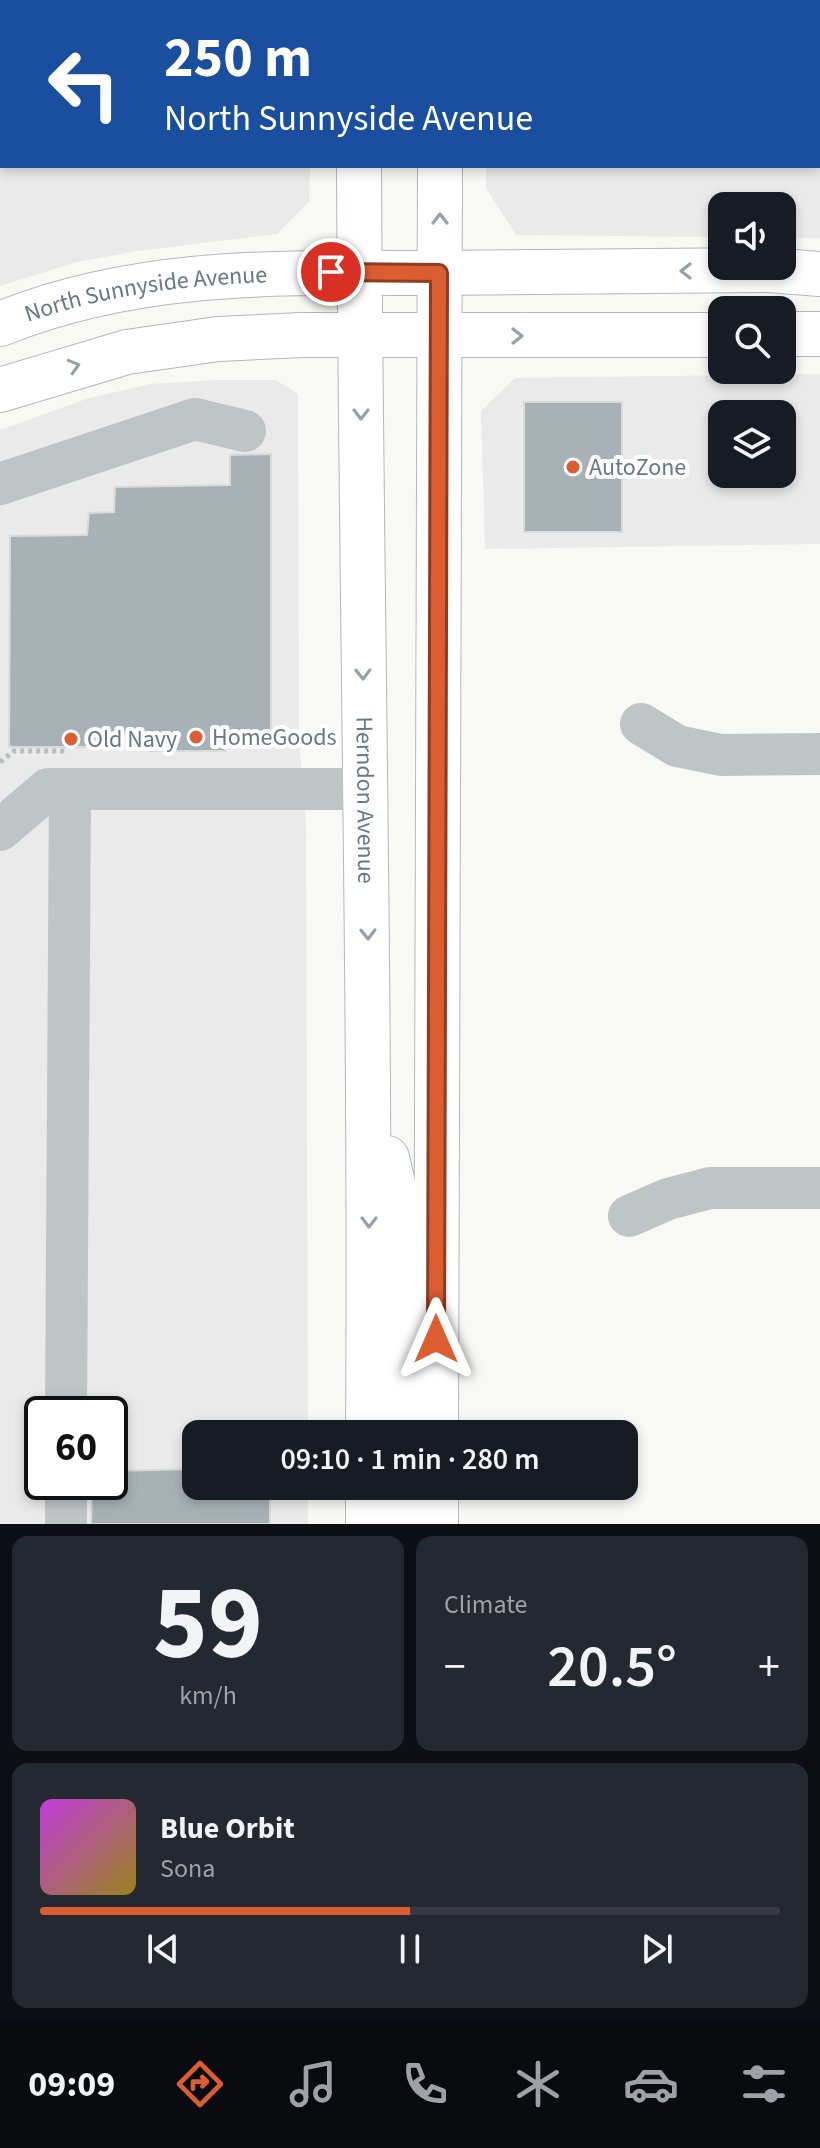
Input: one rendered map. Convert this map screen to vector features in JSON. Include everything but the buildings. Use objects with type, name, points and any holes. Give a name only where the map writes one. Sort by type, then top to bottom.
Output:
[{"type":"main road","name":"Herndon Avenue","points":[[359,168],[370,1081],[368,1420]]},
{"type":"main road","points":[[436,1420],[440,168]]},
{"type":"main road","name":"North Sunnyside Avenue","points":[[0,324],[73,298],[153,281],[288,272],[769,270],[820,274]]},
{"type":"main road","points":[[796,334],[820,334]]},
{"type":"main road","points":[[0,390],[76,365],[166,345],[301,335],[708,335]]},
{"type":"main road","points":[[370,1081],[402,1223],[402,1420]]},
{"type":"main road","points":[[368,1500],[368,1524]]},
{"type":"main road","points":[[402,1500],[402,1524]]},
{"type":"main road","points":[[436,1500],[436,1524]]},
{"type":"street","points":[[0,484],[195,419],[245,431]]},
{"type":"street","points":[[641,724],[677,746],[721,755],[820,754]]},
{"type":"street","points":[[0,830],[48,789],[365,789]]},
{"type":"street","points":[[66,1396],[70,789]]},
{"type":"street","points":[[629,1216],[668,1199],[710,1188],[820,1188]]},
{"type":"street","points":[[66,1500],[66,1524]]},
{"type":"shaded area","points":[[0,168],[310,168],[309,202],[277,234],[137,251],[77,262],[0,286]]},
{"type":"shaded area","points":[[486,168],[820,168],[820,238],[796,238],[796,192],[708,192],[708,237],[516,235],[486,188]]},
{"type":"shaded area","points":[[796,374],[820,374],[820,544],[485,549],[481,411],[515,378],[708,375],[708,384],[796,384]]},
{"type":"shaded area","points":[[216,380],[276,380],[298,394],[299,740],[306,823],[308,1420],[182,1420],[182,1500],[308,1500],[308,1524],[0,1524],[0,430],[89,398],[151,384]]},
{"type":"place","name":"AutoZone","points":[[573,467]]},
{"type":"place","name":"HomeGoods","points":[[196,737]]},
{"type":"place","name":"Old Navy","points":[[71,739]]},
{"type":"route","points":[[331,272],[439,273],[436,1339]]}]
